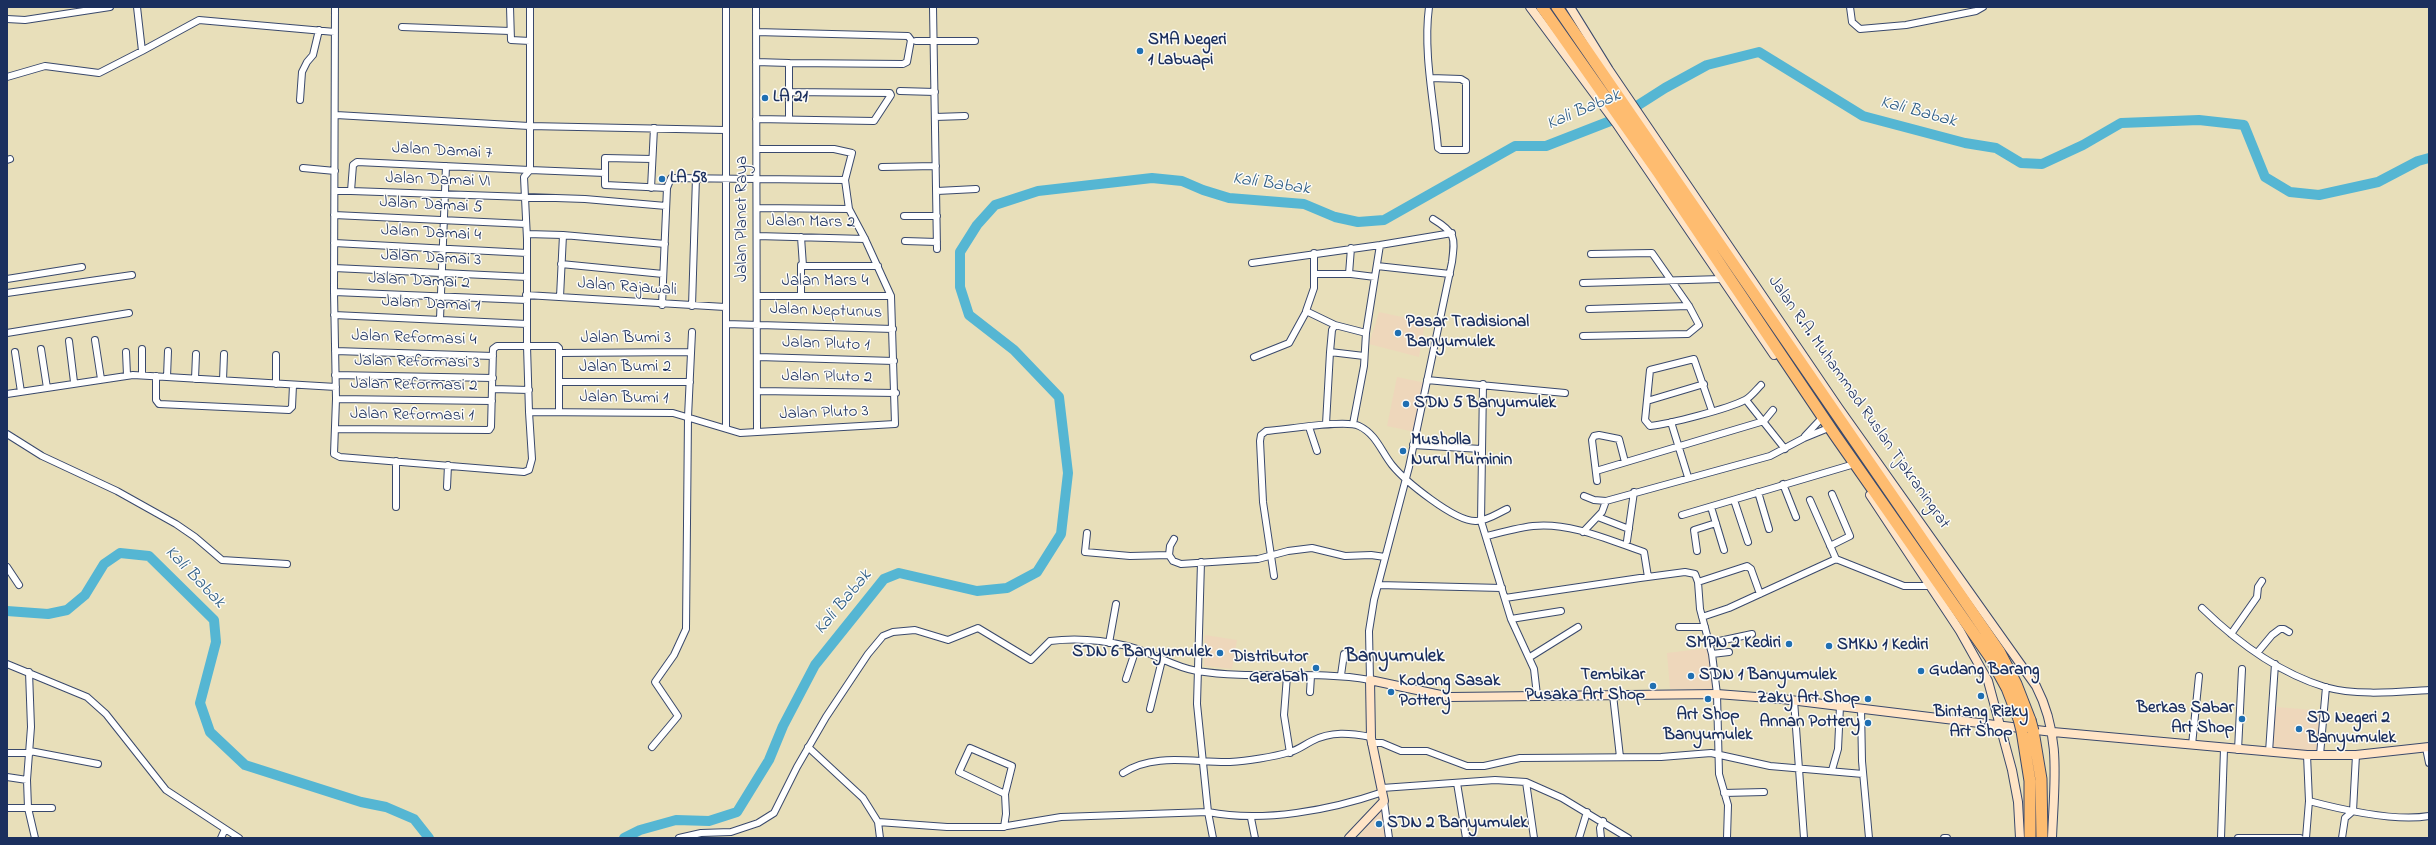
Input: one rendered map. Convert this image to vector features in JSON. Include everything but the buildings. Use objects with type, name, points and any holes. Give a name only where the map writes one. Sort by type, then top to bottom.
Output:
[{"type":"highway","name":"Jalan R.A. Muhammad Ruslan Tjakraningrat","points":[[1542,7],[1592,85],[1662,169],[1687,190],[1852,437],[2002,656],[2016,684],[2041,779],[2042,838]]},
{"type":"highway","name":"Jalan R.A. Muhammad Ruslan Tjakraningrat","points":[[1557,7],[1607,73],[1662,169],[1827,428],[1844,445],[1990,657],[2026,726],[2030,781],[2030,838]]},
{"type":"highway","points":[[1838,407],[1842,422]]},
{"type":"highway","points":[[1852,437],[1869,451]]},
{"type":"highway","points":[[1844,445],[1851,464]]},
{"type":"street","points":[[7,19],[25,20],[110,7]]},
{"type":"street","points":[[137,7],[142,52]]},
{"type":"street","points":[[335,7],[335,455],[517,472],[527,471],[532,459],[527,346],[527,234],[524,198],[524,177],[530,170],[530,7]]},
{"type":"street","points":[[510,7],[510,31],[512,41],[530,41]]},
{"type":"street","name":"Jalan Planet Raya","points":[[726,7],[726,427]]},
{"type":"street","name":"Jalan Planet Raya","points":[[756,7],[758,296],[757,431]]},
{"type":"street","points":[[933,7],[937,249]]},
{"type":"street","points":[[1430,7],[1428,40],[1431,78],[1438,148],[1441,150],[1466,150],[1466,82],[1461,79],[1431,78]]},
{"type":"street","name":"Jalan R.A. Muhammad Ruslan Tjakraningrat","points":[[1530,7],[1592,85]]},
{"type":"street","name":"Jalan R.A. Muhammad Ruslan Tjakraningrat","points":[[1570,7],[1607,73]]},
{"type":"street","points":[[1850,7],[1852,22],[1860,29],[1906,25],[1976,11],[1983,7]]},
{"type":"street","points":[[7,77],[45,66],[99,73],[142,52],[198,20],[335,32]]},
{"type":"street","points":[[402,27],[510,31]]},
{"type":"street","points":[[300,100],[302,72],[307,62],[313,55],[319,30]]},
{"type":"street","points":[[756,32],[908,36],[911,40],[907,62],[903,64],[756,62]]},
{"type":"street","points":[[916,41],[976,41]]},
{"type":"street","points":[[789,63],[789,120]]},
{"type":"street","points":[[900,91],[935,92]]},
{"type":"street","points":[[756,119],[871,121],[877,119],[891,98],[890,93],[789,92]]},
{"type":"street","points":[[336,115],[529,126],[725,130]]},
{"type":"street","points":[[935,117],[965,116]]},
{"type":"street","points":[[651,188],[654,128]]},
{"type":"street","points":[[757,149],[834,149],[852,153],[845,180],[849,209],[865,239],[891,296],[896,393]]},
{"type":"street","points":[[652,159],[605,158],[606,185],[667,188]]},
{"type":"street","name":"Jalan Damai 7","points":[[351,191],[354,163],[605,173]]},
{"type":"street","points":[[440,319],[446,166]]},
{"type":"street","points":[[882,167],[936,166]]},
{"type":"street","points":[[303,168],[335,171]]},
{"type":"street","name":"Jalan R.A. Muhammad Ruslan Tjakraningrat","points":[[1662,169],[1722,279],[1827,428],[1984,672],[2001,724],[2018,802],[2020,838]]},
{"type":"street","points":[[662,305],[667,188],[671,178],[696,177],[845,180]]},
{"type":"street","points":[[692,306],[696,177]]},
{"type":"street","points":[[937,191],[976,189]]},
{"type":"street","name":"Jalan R.A. Muhammad Ruslan Tjakraningrat","points":[[1687,190],[1869,451],[2028,673],[2041,697],[2053,732],[2055,773],[2052,838]]},
{"type":"street","name":"Jalan Damai VI","points":[[335,191],[445,196],[585,199],[666,206]]},
{"type":"street","points":[[757,208],[849,209]]},
{"type":"street","name":"Jalan Damai 5","points":[[334,215],[444,222],[526,224]]},
{"type":"street","points":[[904,216],[937,216]]},
{"type":"street","points":[[1389,838],[1383,793],[1371,740],[1369,631],[1378,585],[1414,445],[1450,274],[1454,245],[1452,233],[1434,219]]},
{"type":"street","points":[[1252,263],[1452,233]]},
{"type":"street","points":[[527,234],[563,235],[664,244]]},
{"type":"street","points":[[560,297],[563,235]]},
{"type":"street","name":"Jalan Mars 2","points":[[757,236],[865,239]]},
{"type":"street","points":[[801,237],[801,296]]},
{"type":"street","points":[[905,241],[937,242]]},
{"type":"street","name":"Jalan Damai 4","points":[[334,244],[527,253]]},
{"type":"street","points":[[1353,424],[1380,245]]},
{"type":"street","points":[[1349,274],[1351,248]]},
{"type":"street","points":[[1254,357],[1289,343],[1306,312],[1314,288],[1314,253]]},
{"type":"street","points":[[1583,336],[1688,334],[1699,325],[1689,306],[1652,253],[1591,254]]},
{"type":"street","points":[[561,264],[663,274]]},
{"type":"street","points":[[801,265],[878,266]]},
{"type":"street","points":[[1377,266],[1450,274]]},
{"type":"street","points":[[7,279],[82,267]]},
{"type":"street","name":"Jalan Damai 3","points":[[334,268],[526,277]]},
{"type":"street","points":[[1314,274],[1349,274],[1374,277]]},
{"type":"street","points":[[7,293],[132,275]]},
{"type":"street","points":[[1583,283],[1722,279]]},
{"type":"street","name":"Jalan Damai 2","points":[[334,292],[440,297],[526,298]]},
{"type":"street","name":"Jalan Mars 4","points":[[758,296],[891,296]]},
{"type":"street","name":"Jalan Rajawali","points":[[526,298],[560,297],[662,305],[725,307]]},
{"type":"street","points":[[1589,310],[1689,306]]},
{"type":"street","points":[[1306,312],[1335,325],[1366,333]]},
{"type":"street","points":[[7,332],[129,313]]},
{"type":"street","name":"Jalan Damai 1","points":[[334,315],[527,324]]},
{"type":"street","name":"Jalan Neptunus","points":[[726,324],[893,329]]},
{"type":"street","points":[[1326,424],[1332,330],[1335,325]]},
{"type":"street","points":[[652,747],[678,716],[655,682],[674,654],[686,628],[688,417],[692,332]]},
{"type":"street","points":[[95,340],[101,379]]},
{"type":"street","points":[[69,341],[74,382]]},
{"type":"street","points":[[493,378],[493,349],[495,346],[557,346],[560,353],[559,411]]},
{"type":"street","points":[[41,349],[47,388]]},
{"type":"street","points":[[142,350],[142,375]]},
{"type":"street","points":[[168,351],[168,377]]},
{"type":"street","name":"Jalan Reformasi 4","points":[[335,351],[493,356]]},
{"type":"street","points":[[15,352],[21,392]]},
{"type":"street","points":[[126,352],[127,376]]},
{"type":"street","name":"Jalan Bumi 3","points":[[560,353],[691,352]]},
{"type":"street","points":[[1330,352],[1364,356]]},
{"type":"street","points":[[195,379],[196,354]]},
{"type":"street","points":[[223,380],[224,354]]},
{"type":"street","points":[[276,355],[276,384]]},
{"type":"street","name":"Jalan Pluto 1","points":[[758,357],[894,361]]},
{"type":"street","points":[[1712,411],[1704,384],[1694,359],[1654,368],[1650,372],[1645,420],[1647,425],[1671,422],[1712,411],[1746,400],[1761,386]]},
{"type":"street","points":[[7,394],[74,382],[142,375],[336,387]]},
{"type":"street","name":"Jalan Reformasi 3","points":[[335,375],[493,378],[491,427],[489,430]]},
{"type":"street","points":[[156,376],[156,400],[159,404],[289,410],[292,407],[293,385]]},
{"type":"street","points":[[1427,380],[1483,384],[1565,393]]},
{"type":"street","name":"Jalan Bumi 2","points":[[560,382],[690,382]]},
{"type":"street","points":[[1483,384],[1481,521],[1487,536],[1511,619],[1530,657],[1535,675],[1537,695]]},
{"type":"street","points":[[1647,401],[1704,384]]},
{"type":"street","points":[[493,389],[529,390]]},
{"type":"street","name":"Jalan Pluto 2","points":[[758,391],[896,393]]},
{"type":"street","name":"Jalan Pluto 3","points":[[726,427],[740,433],[893,424],[896,422],[896,393]]},
{"type":"street","name":"Jalan Reformasi 2","points":[[336,399],[492,401]]},
{"type":"street","points":[[1746,400],[1785,449]]},
{"type":"street","points":[[1596,471],[1764,421],[1774,410]]},
{"type":"street","name":"Jalan Bumi 1","points":[[529,412],[559,411],[673,413],[688,417],[701,423],[726,427]]},
{"type":"street","points":[[1671,422],[1688,477]]},
{"type":"street","points":[[1274,576],[1263,502],[1261,435],[1266,431],[1309,428],[1326,424],[1353,424],[1373,436],[1393,465],[1406,478],[1456,517],[1472,521],[1481,521],[1507,509]]},
{"type":"street","points":[[1309,428],[1317,451]]},
{"type":"street","points":[[1584,496],[1594,500],[1606,501],[1688,477],[1760,459],[1785,449],[1804,438],[1827,428]]},
{"type":"street","points":[[1804,438],[1827,428]]},
{"type":"street","name":"Jalan Reformasi 1","points":[[335,429],[489,430]]},
{"type":"street","points":[[7,434],[42,456],[117,491],[176,524],[222,560],[287,564]]},
{"type":"street","points":[[1598,481],[1592,440],[1596,435],[1619,439],[1625,462]]},
{"type":"street","points":[[1414,445],[1481,449]]},
{"type":"street","points":[[396,461],[396,507]]},
{"type":"street","points":[[1682,515],[1851,464]]},
{"type":"street","points":[[447,487],[448,465]]},
{"type":"street","points":[[1783,484],[1796,517]]},
{"type":"street","points":[[1627,541],[1634,492]]},
{"type":"street","points":[[1758,492],[1770,529]]},
{"type":"street","points":[[1830,546],[1850,536],[1832,494]]},
{"type":"street","points":[[1734,500],[1748,542]]},
{"type":"street","points":[[1810,500],[1836,559],[1904,586],[1930,586]]},
{"type":"street","points":[[1583,532],[1598,517],[1606,501]]},
{"type":"street","points":[[1711,507],[1724,550]]},
{"type":"street","points":[[1598,517],[1629,529]]},
{"type":"street","points":[[1697,551],[1694,530],[1716,523]]},
{"type":"street","points":[[1487,536],[1533,526],[1555,526],[1583,532],[1644,552],[1648,577]]},
{"type":"street","points":[[1087,533],[1085,552],[1130,556],[1169,555],[1177,563],[1248,560],[1312,548],[1345,556],[1371,554],[1385,557]]},
{"type":"street","points":[[1169,555],[1170,546],[1174,540]]},
{"type":"street","points":[[1702,617],[1760,594],[1836,559]]},
{"type":"street","points":[[1201,562],[1197,704],[1201,762],[1213,838]]},
{"type":"street","points":[[1698,582],[1748,566],[1760,594]]},
{"type":"street","points":[[7,567],[19,585]]},
{"type":"street","points":[[1505,598],[1648,577],[1692,572],[1696,575],[1702,617],[1712,654],[1717,694],[1719,777],[1728,805],[1728,838]]},
{"type":"street","points":[[2231,634],[2258,596],[2258,587],[2262,581]]},
{"type":"street","points":[[1378,585],[1502,588]]},
{"type":"street","points":[[1109,643],[1116,604]]},
{"type":"street","points":[[2202,608],[2231,634],[2257,653],[2275,664],[2326,687],[2372,691],[2429,690]]},
{"type":"street","points":[[1511,619],[1561,611]]},
{"type":"street","points":[[1530,657],[1578,627]]},
{"type":"street","points":[[1679,627],[1705,627]]},
{"type":"street","points":[[679,838],[701,833],[731,832],[768,818],[777,809],[808,747],[826,717],[874,645],[883,636],[893,632],[915,630],[948,640],[978,628],[1031,660],[1050,641],[1109,643],[1136,649],[1162,660],[1197,671],[1287,676],[1341,675],[1450,697],[1717,694],[1794,700],[2001,724],[2053,732],[2102,735],[2224,749],[2307,755],[2356,756],[2428,747],[2429,763]]},
{"type":"street","points":[[2257,653],[2278,630],[2284,629],[2289,632]]},
{"type":"street","points":[[1710,643],[1752,634]]},
{"type":"street","points":[[1126,679],[1136,649]]},
{"type":"street","points":[[1712,654],[1729,652]]},
{"type":"street","points":[[1341,675],[1344,654]]},
{"type":"street","points":[[1150,709],[1162,660]]},
{"type":"street","points":[[7,664],[75,691],[96,704],[106,714],[166,790],[239,838]]},
{"type":"street","points":[[2269,752],[2275,664]]},
{"type":"street","points":[[2238,750],[2242,669]]},
{"type":"street","points":[[29,672],[30,752],[27,780],[28,808],[35,838]]},
{"type":"street","points":[[1287,676],[1284,715],[1290,753]]},
{"type":"street","points":[[1310,692],[1311,676]]},
{"type":"street","points":[[2192,745],[2198,676]]},
{"type":"street","points":[[2320,755],[2326,687]]},
{"type":"street","points":[[1613,695],[1620,757]]},
{"type":"street","points":[[1794,700],[1797,769],[1804,838]]},
{"type":"street","points":[[1832,770],[1838,749],[1840,706]]},
{"type":"street","points":[[1860,708],[1863,774],[1869,838]]},
{"type":"street","points":[[1123,773],[1131,767],[1149,762],[1230,762],[1290,753],[1313,740],[1332,734],[1346,733],[1382,743],[1401,751],[1427,751],[1467,766],[1484,766],[1520,758],[1662,757],[1719,753],[1740,760],[1797,769],[1832,770],[1863,774]]},
{"type":"street","points":[[808,747],[863,798],[878,822],[880,838]]},
{"type":"street","points":[[1004,827],[1005,794],[1012,766],[970,748],[959,772],[1005,794]]},
{"type":"street","points":[[2221,838],[2224,749]]},
{"type":"street","points":[[7,753],[30,752],[98,764]]},
{"type":"street","points":[[2306,838],[2309,801],[2307,755]]},
{"type":"street","points":[[2342,838],[2345,818],[2353,810],[2356,756]]},
{"type":"street","points":[[7,777],[27,780]]},
{"type":"street","points":[[878,822],[948,827],[1004,827],[1061,817],[1208,812],[1230,817],[1251,818],[1317,809],[1383,793],[1457,783],[1505,780],[1538,785],[1603,821],[1628,838]]},
{"type":"street","points":[[1526,782],[1534,838]]},
{"type":"street","points":[[1457,783],[1466,838]]},
{"type":"street","points":[[1724,793],[1764,792]]},
{"type":"street","points":[[1349,838],[1383,793]]},
{"type":"street","points":[[2309,801],[2353,810],[2407,817],[2429,816]]},
{"type":"street","points":[[7,808],[52,808]]},
{"type":"street","points":[[1579,838],[1587,812]]},
{"type":"street","points":[[1251,818],[1255,838]]},
{"type":"street","points":[[1601,838],[1600,828],[1603,821]]},
{"type":"street","points":[[221,838],[225,830]]},
{"type":"street","points":[[2238,838],[2300,838]]},
{"type":"shaded area","name":"Pasar Tradisional Banyumulek","points":[[1379,312],[1425,322],[1419,357],[1369,344]]},
{"type":"shaded area","name":"SDN 5 Banyumulek","points":[[1397,377],[1426,383],[1415,432],[1387,426]]},
{"type":"shaded area","name":"SDN 6 Banyumulek","points":[[1205,635],[1237,640],[1232,669],[1204,666]]},
{"type":"shaded area","name":"SDN 1 Banyumulek","points":[[1709,648],[1715,690],[1670,689],[1667,653]]},
{"type":"shaded area","name":"SD Negeri 2 Banyumulek","points":[[2276,707],[2325,711],[2321,752],[2272,748]]},
{"type":"shaded area","name":"SDN 2 Banyumulek","points":[[1385,804],[1390,838],[1358,838]]},
{"type":"waterway","name":"Kali Babak","points":[[624,838],[640,830],[676,820],[709,821],[737,812],[769,760],[783,726],[815,665],[884,579],[899,573],[977,591],[1007,588],[1037,572],[1061,534],[1068,473],[1059,397],[1014,350],[969,315],[960,287],[960,252],[977,225],[995,205],[1038,191],[1152,178],[1182,181],[1203,190],[1229,198],[1304,204],[1335,217],[1358,222],[1384,220],[1515,146],[1546,146],[1618,118],[1665,88],[1707,65],[1759,52],[1863,116],[1965,143],[1996,148],[2021,163],[2042,164],[2083,145],[2121,123],[2199,120],[2244,125],[2265,177],[2290,192],[2319,195],[2378,182],[2418,161],[2429,158]]},
{"type":"waterway","name":"Kali Babak","points":[[7,611],[48,614],[67,610],[85,595],[104,564],[120,553],[149,556],[214,620],[216,642],[200,703],[210,732],[245,765],[361,802],[386,807],[414,819],[429,838]]},
{"type":"place","name":"SMA Negeri 1 Labuapi","points":[[1140,51]]},
{"type":"place","name":"LA 21","points":[[765,98]]},
{"type":"place","name":"LA 58","points":[[662,179]]},
{"type":"place","name":"Pasar Tradisional Banyumulek","points":[[1398,333]]},
{"type":"place","name":"SDN 5 Banyumulek","points":[[1406,404]]},
{"type":"place","name":"Musholla Nurul Mu'minin","points":[[1403,451]]},
{"type":"place","name":"SMPN 2 Kediri","points":[[1789,644]]},
{"type":"place","name":"SMKN 1 Kediri","points":[[1829,646]]},
{"type":"place","name":"SDN 6 Banyumulek","points":[[1220,653]]},
{"type":"place","name":"Distributor Gerabah","points":[[1316,668]]},
{"type":"place","name":"Gudang Barang","points":[[1921,671]]},
{"type":"place","name":"SDN 1 Banyumulek","points":[[1691,676]]},
{"type":"place","name":"Tembikar Pusaka Art Shop","points":[[1653,686]]},
{"type":"place","name":"Kodong Sasak Pottery","points":[[1391,692]]},
{"type":"place","name":"Bintang Rizky Art Shop","points":[[1981,696]]},
{"type":"place","name":"Art Shop Banyumulek","points":[[1708,699]]},
{"type":"place","name":"Zaky Art Shop","points":[[1868,699]]},
{"type":"place","name":"Berkas Sabar Art Shop","points":[[2242,719]]},
{"type":"place","name":"Annan Pottery","points":[[1868,723]]},
{"type":"place","name":"SD Negeri 2 Banyumulek","points":[[2299,729]]},
{"type":"place","name":"SDN 2 Banyumulek","points":[[1379,824]]},
{"type":"district","name":"Banyumulek","points":[[1395,658]]}]
